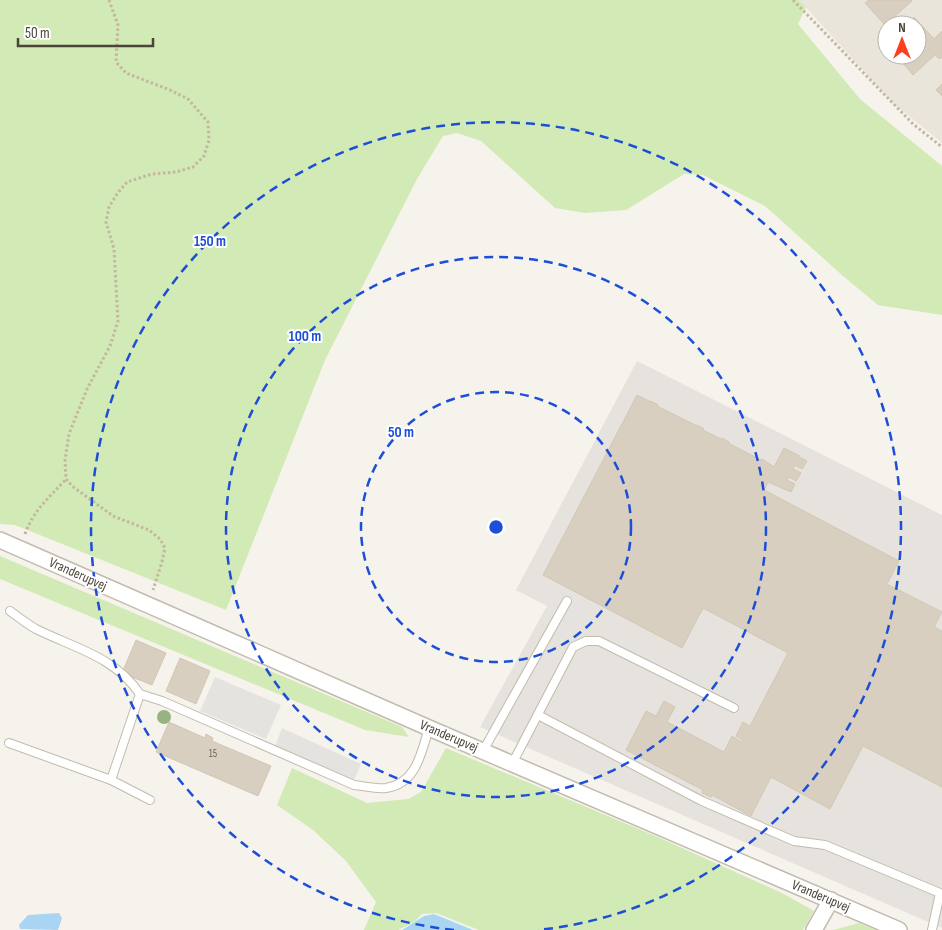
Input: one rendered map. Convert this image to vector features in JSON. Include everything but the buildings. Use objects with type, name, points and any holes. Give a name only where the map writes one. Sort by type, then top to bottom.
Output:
[{"type":"street","name":"Vranderupvej","points":[[0,540],[429,728],[899,930]]},
{"type":"street","points":[[814,930],[831,900]]},
{"type":"lane","points":[[483,751],[568,601]]},
{"type":"lane","points":[[10,611],[34,628],[101,657],[132,682],[140,694],[162,701],[354,786],[384,788],[406,781],[418,761],[429,728]]},
{"type":"lane","points":[[512,764],[573,647],[586,641],[599,641],[734,708]]},
{"type":"lane","points":[[111,780],[140,694]]},
{"type":"lane","points":[[538,715],[702,801],[794,841],[825,845],[940,894],[932,930]]},
{"type":"lane","points":[[9,743],[111,780],[150,800]]},
{"type":"path","points":[[109,0],[118,25],[116,62],[126,73],[188,99],[208,122],[209,140],[204,156],[193,167],[176,172],[152,174],[127,182],[109,207],[106,222],[114,249],[118,321],[110,346],[87,389],[69,434],[65,460],[66,479],[72,486],[94,504],[113,516],[149,530],[160,540],[165,548],[148,605]]},
{"type":"path","points":[[793,0],[913,124],[942,147]]},
{"type":"path","points":[[29,523],[38,508],[66,479]]},
{"type":"shaded area","points":[[799,0],[942,0],[942,143],[894,104]]},
{"type":"shaded area","points":[[637,361],[942,515],[942,928],[480,727],[547,606],[516,590]]},
{"type":"shaded area","points":[[215,677],[281,705],[266,739],[200,711]]},
{"type":"shaded area","points":[[282,728],[361,764],[351,787],[273,752]]},
{"type":"green space","points":[[0,0],[799,0],[806,7],[798,24],[860,99],[942,166],[942,315],[878,305],[765,206],[703,175],[684,174],[626,210],[585,213],[555,208],[481,141],[457,133],[443,136],[417,179],[325,360],[226,610],[15,525],[0,524]]},
{"type":"green space","points":[[0,556],[402,727],[409,737],[365,730],[0,579]]},
{"type":"green space","points":[[446,748],[660,838],[784,894],[814,911],[803,930],[479,930],[436,913],[422,914],[414,922],[398,930],[364,930],[376,902],[346,861],[313,830],[277,805],[292,768],[367,803],[408,799],[421,792]]},
{"type":"green space","points":[[859,923],[875,930],[833,930]]},
{"type":"water","points":[[59,913],[62,918],[58,930],[20,929],[19,925],[28,915]]},
{"type":"water","points":[[434,914],[473,930],[402,930],[424,916]]}]
